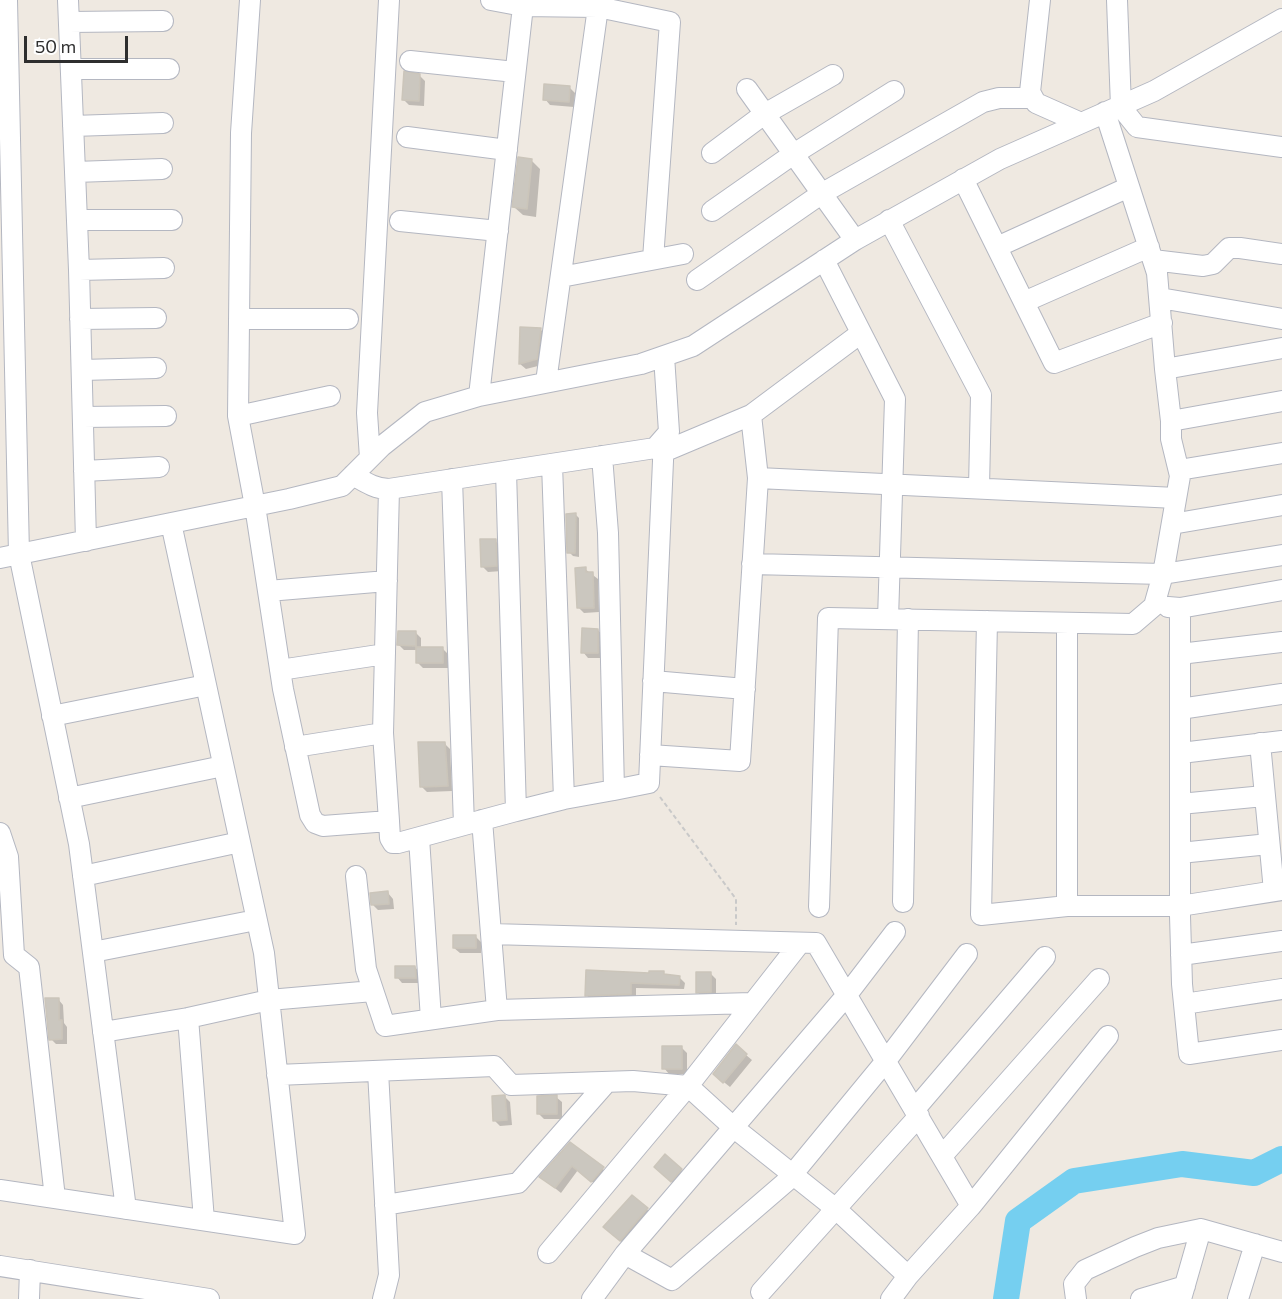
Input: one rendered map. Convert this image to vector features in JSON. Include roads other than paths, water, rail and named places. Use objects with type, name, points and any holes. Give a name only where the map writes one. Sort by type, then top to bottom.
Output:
[{"type":"street","points":[[7,0],[6,244],[9,556],[52,716],[79,844],[126,1209]]},
{"type":"street","points":[[68,0],[79,270],[86,541]]},
{"type":"street","points":[[250,0],[241,133],[238,416],[255,506],[280,670],[310,815],[315,823],[323,826],[389,821]]},
{"type":"street","points":[[370,458],[367,413],[389,0]]},
{"type":"street","points":[[491,0],[523,6],[599,3],[670,22],[652,260]]},
{"type":"street","points":[[1040,0],[1030,92],[1036,103],[1081,123]]},
{"type":"street","points":[[819,907],[828,618],[1133,624],[1154,606],[1163,574],[1180,476],[1171,439],[1157,273],[1129,187],[1113,110],[1121,2]]},
{"type":"street","points":[[546,382],[599,3]]},
{"type":"street","points":[[479,396],[523,6]]},
{"type":"street","points":[[9,556],[342,486],[382,446],[425,412],[479,396],[641,364],[693,346],[889,220],[1000,159],[1154,91],[1282,19]]},
{"type":"street","points":[[69,22],[162,21]]},
{"type":"street","points":[[410,61],[515,72]]},
{"type":"street","points":[[71,69],[170,69]]},
{"type":"street","points":[[712,153],[763,115],[833,75]]},
{"type":"street","points":[[747,89],[763,115],[855,240]]},
{"type":"street","points":[[712,211],[792,155],[894,91]]},
{"type":"street","points":[[696,280],[821,194],[983,102],[999,98],[1032,98]]},
{"type":"street","points":[[1113,110],[1137,127],[1282,147]]},
{"type":"street","points":[[73,126],[162,123]]},
{"type":"street","points":[[407,137],[507,150]]},
{"type":"street","points":[[75,172],[162,169]]},
{"type":"street","points":[[963,179],[1054,363],[1162,323]]},
{"type":"street","points":[[997,247],[1129,187]]},
{"type":"street","points":[[77,220],[172,220]]},
{"type":"street","points":[[889,220],[981,395],[979,488]]},
{"type":"street","points":[[400,221],[498,231]]},
{"type":"street","points":[[1024,302],[1151,253],[1203,266],[1213,264],[1229,248],[1282,254]]},
{"type":"street","points":[[561,277],[683,254]]},
{"type":"street","points":[[824,260],[895,399],[888,619]]},
{"type":"street","points":[[79,270],[164,268]]},
{"type":"street","points":[[1160,298],[1282,320]]},
{"type":"street","points":[[80,319],[156,318]]},
{"type":"street","points":[[239,320],[348,319]]},
{"type":"street","points":[[353,475],[371,486],[389,489],[655,448],[751,416],[861,333]]},
{"type":"street","points":[[1165,369],[1282,348]]},
{"type":"street","points":[[389,489],[383,733],[390,838],[393,843],[564,799],[649,783],[663,445],[669,432],[664,356]]},
{"type":"street","points":[[81,370],[156,368]]},
{"type":"street","points":[[238,416],[330,396]]},
{"type":"street","points":[[1171,421],[1282,401]]},
{"type":"street","points":[[83,417],[166,416]]},
{"type":"street","points":[[650,755],[740,761],[758,478],[751,416]]},
{"type":"street","points":[[1179,470],[1282,453]]},
{"type":"street","points":[[602,456],[608,532],[614,790]]},
{"type":"street","points":[[552,464],[564,799]]},
{"type":"street","points":[[84,471],[159,467]]},
{"type":"street","points":[[506,471],[516,811]]},
{"type":"street","points":[[758,478],[1176,498]]},
{"type":"street","points":[[452,479],[473,823],[491,934],[497,1010]]},
{"type":"street","points":[[1172,524],[1282,505]]},
{"type":"street","points":[[0,1190],[295,1234],[264,953],[171,523]]},
{"type":"street","points":[[752,564],[1163,574],[1282,555]]},
{"type":"street","points":[[268,591],[387,581]]},
{"type":"street","points":[[1154,606],[1180,608],[1282,590]]},
{"type":"street","points":[[1180,608],[1180,906],[1184,1004],[1189,1054],[1282,1040]]},
{"type":"street","points":[[903,902],[908,619]]},
{"type":"street","points":[[987,621],[981,915],[1067,906],[1180,906],[1278,890],[1269,844],[1260,743]]},
{"type":"street","points":[[1067,622],[1067,906]]},
{"type":"street","points":[[1180,654],[1282,642]]},
{"type":"street","points":[[280,670],[385,654]]},
{"type":"street","points":[[653,681],[745,689]]},
{"type":"street","points":[[52,716],[206,685]]},
{"type":"street","points":[[1180,709],[1282,694]]},
{"type":"street","points":[[296,747],[383,733]]},
{"type":"street","points":[[1181,753],[1282,741]]},
{"type":"street","points":[[69,798],[223,766]]},
{"type":"street","points":[[1180,804],[1264,796]]},
{"type":"street","points":[[0,833],[14,955],[29,966],[55,1198]]},
{"type":"street","points":[[419,838],[431,1019]]},
{"type":"street","points":[[83,876],[240,842]]},
{"type":"street","points":[[1180,853],[1269,844]]},
{"type":"street","points":[[356,876],[366,969],[385,1026],[497,1010],[752,1004]]},
{"type":"street","points":[[93,952],[256,920]]},
{"type":"street","points":[[592,1299],[625,1254],[846,996],[895,932]]},
{"type":"street","points":[[491,934],[816,943],[971,1206]]},
{"type":"street","points":[[1181,954],[1282,941]]},
{"type":"street","points":[[548,1253],[688,1086],[800,943]]},
{"type":"street","points":[[625,1254],[672,1280],[792,1175],[885,1062],[967,954]]},
{"type":"street","points":[[761,1292],[836,1209],[1045,957]]},
{"type":"street","points":[[942,1156],[1099,979]]},
{"type":"street","points":[[1184,1004],[1282,989]]},
{"type":"street","points":[[103,1032],[188,1018],[269,1000],[373,991]]},
{"type":"street","points":[[188,1018],[204,1220]]},
{"type":"street","points":[[891,1299],[971,1206],[1108,1036]]},
{"type":"street","points":[[277,1075],[494,1066],[511,1085],[633,1082],[688,1086],[733,1127],[836,1209],[909,1276]]},
{"type":"street","points":[[378,1071],[389,1275],[383,1299]]},
{"type":"street","points":[[385,1205],[518,1183],[607,1082]]},
{"type":"street","points":[[1141,1299],[1183,1292],[1201,1229]]},
{"type":"street","points":[[1076,1299],[1074,1284],[1084,1270],[1158,1238],[1201,1229],[1282,1252]]},
{"type":"street","points":[[1238,1299],[1255,1244]]},
{"type":"street","points":[[0,1266],[209,1299]]},
{"type":"street","points":[[29,1299],[30,1270]]},
{"type":"waterway","points":[[1006,1299],[1018,1221],[1074,1181],[1182,1164],[1254,1173],[1282,1159]]}]
